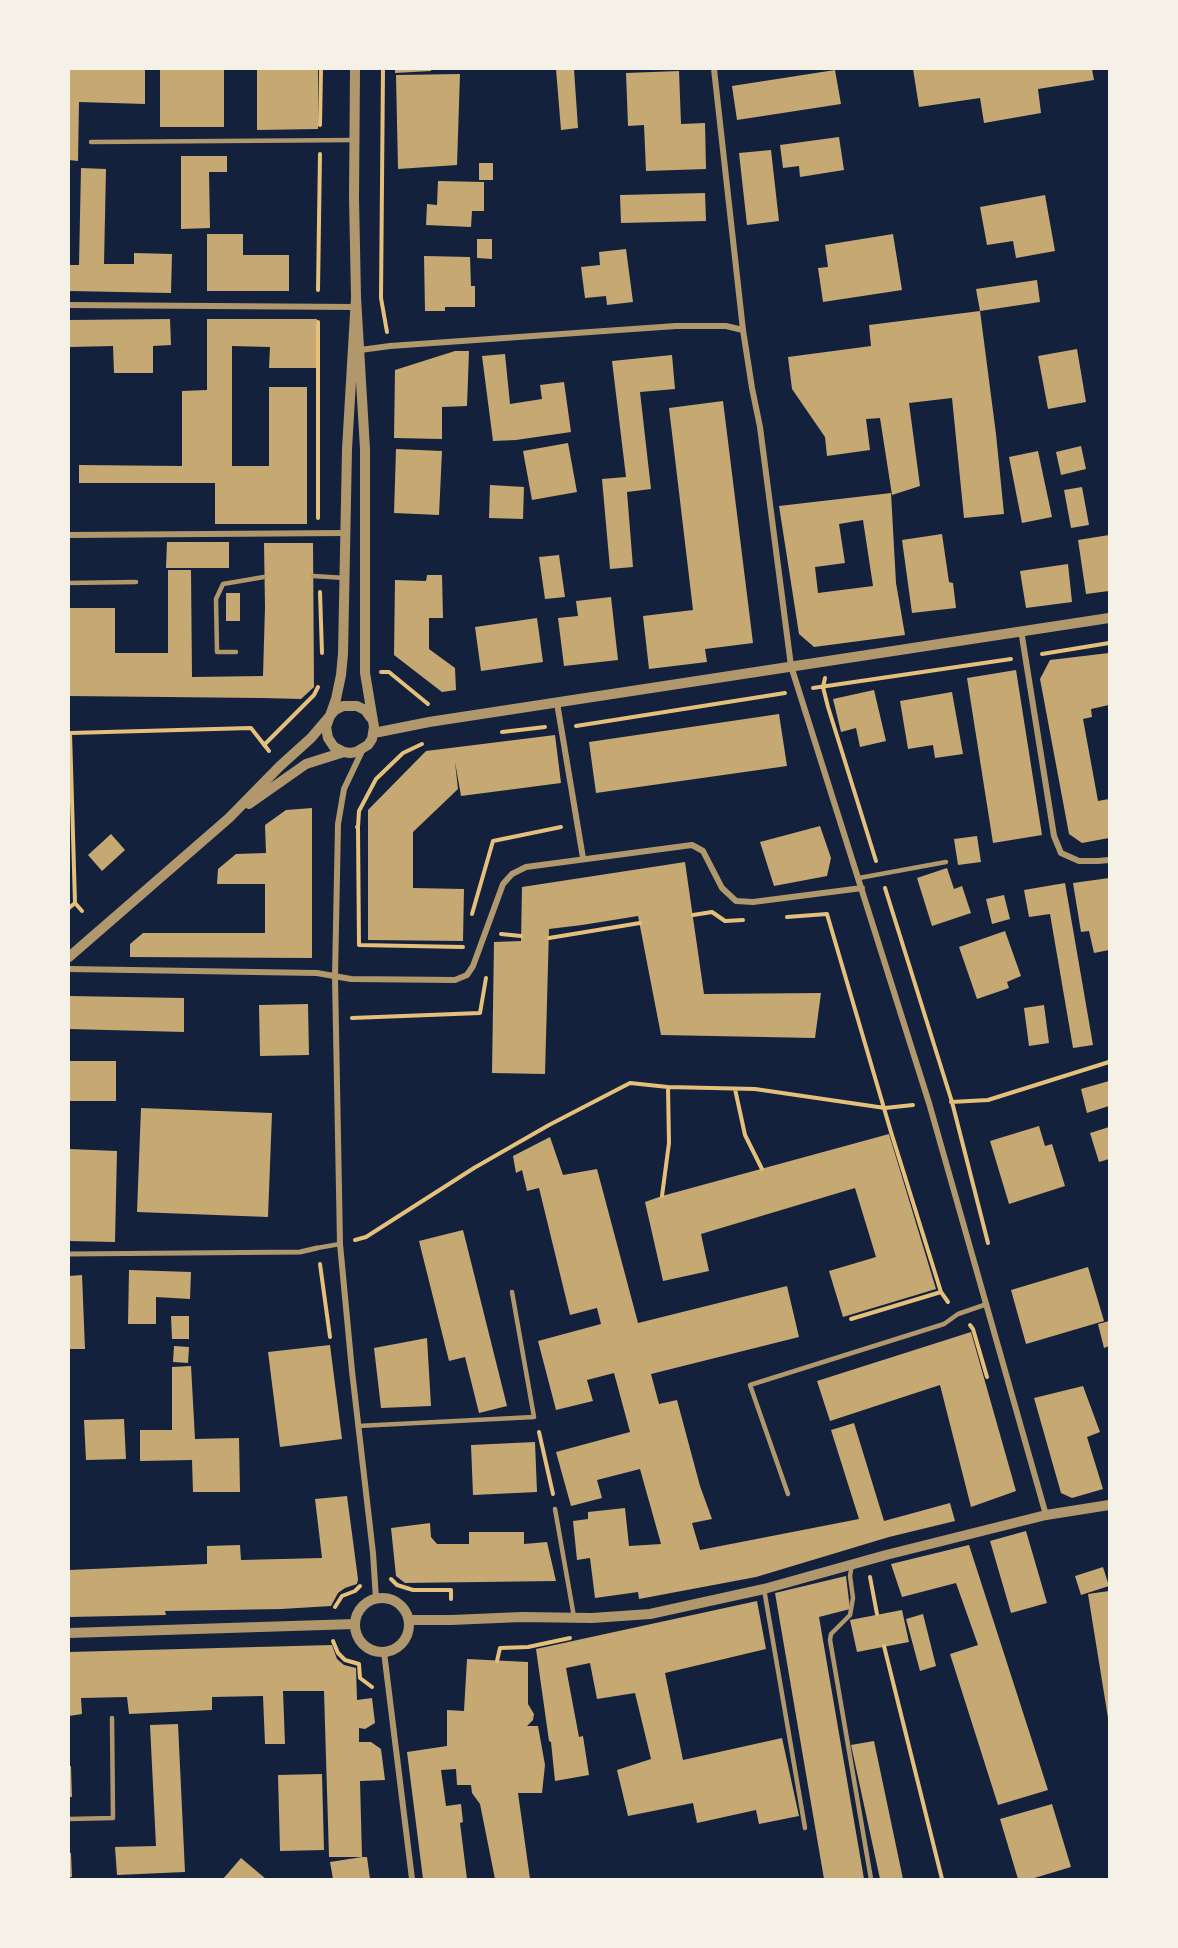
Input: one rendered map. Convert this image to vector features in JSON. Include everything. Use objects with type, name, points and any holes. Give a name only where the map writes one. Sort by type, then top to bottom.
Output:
[{"type":"street","points":[[344,752],[334,747],[328,738],[326,727],[336,699],[341,675],[355,302],[355,69]]},
{"type":"street","points":[[714,69],[743,330],[760,427],[791,666],[929,1103],[1046,1515]]},
{"type":"street","points":[[69,305],[318,307],[355,302]]},
{"type":"street","points":[[229,818],[306,764],[362,749],[368,745],[374,733],[365,673],[365,448],[355,302]]},
{"type":"street","points":[[360,350],[676,326],[726,326],[743,330]]},
{"type":"street","points":[[69,535],[346,533]]},
{"type":"street","points":[[374,733],[429,722],[1109,618]]},
{"type":"street","points":[[1021,630],[1054,836],[1061,853],[1079,861],[1109,860]]},
{"type":"street","points":[[557,703],[583,858]]},
{"type":"street","points":[[69,957],[229,818],[311,738],[339,707],[352,705],[365,710],[373,721]]},
{"type":"street","points":[[362,749],[344,789],[338,824],[335,977],[340,1244],[376,1599]]},
{"type":"street","points":[[69,969],[317,973],[351,979],[455,980],[467,975],[473,966],[503,884],[512,874],[526,867],[692,845],[703,851],[722,888],[736,901],[753,902],[862,888]]},
{"type":"street","points":[[69,1254],[300,1252],[317,1248]]},
{"type":"street","points":[[409,1620],[650,1614],[764,1589],[852,1564],[1046,1515],[1109,1505]]},
{"type":"street","points":[[376,1599],[392,1600],[399,1604],[409,1620],[408,1633],[404,1641],[392,1651],[384,1652],[367,1647],[361,1641],[355,1624],[362,1608],[368,1602],[376,1599]]},
{"type":"street","points":[[69,1633],[355,1624]]},
{"type":"street","points":[[384,1652],[412,1879]]},
{"type":"lane","points":[[91,142],[355,140]]},
{"type":"lane","points":[[313,576],[345,578]]},
{"type":"lane","points":[[237,652],[217,652],[216,599],[223,584],[264,578]]},
{"type":"lane","points":[[69,583],[136,582]]},
{"type":"lane","points":[[859,878],[945,862]]},
{"type":"lane","points":[[317,1248],[340,1244]]},
{"type":"lane","points":[[358,1426],[534,1417],[512,1292]]},
{"type":"lane","points":[[788,1494],[750,1385],[944,1324],[958,1314],[987,1304]]},
{"type":"lane","points":[[555,1509],[574,1617]]},
{"type":"lane","points":[[852,1564],[850,1576],[853,1598],[850,1615],[831,1634],[831,1641],[871,1879]]},
{"type":"lane","points":[[764,1589],[805,1828]]},
{"type":"lane","points":[[69,1819],[112,1818],[112,1718]]},
{"type":"path","points":[[318,533],[321,69]]},
{"type":"path","points":[[383,69],[381,298],[390,346]]},
{"type":"path","points":[[320,577],[322,655]]},
{"type":"path","points":[[492,733],[577,726],[1109,643]]},
{"type":"path","points":[[375,673],[389,672],[427,702],[431,740],[403,753],[376,779],[359,811],[359,945],[464,947]]},
{"type":"path","points":[[264,745],[314,695],[323,678]]},
{"type":"path","points":[[82,911],[75,903],[69,733],[251,728],[273,757]]},
{"type":"path","points":[[338,824],[358,827]]},
{"type":"path","points":[[470,924],[493,841],[577,824]]},
{"type":"path","points":[[69,908],[75,903]]},
{"type":"path","points":[[693,915],[712,912],[725,921],[748,920]]},
{"type":"path","points":[[782,917],[827,914],[940,1292],[973,1329],[989,1384]]},
{"type":"path","points":[[549,938],[640,923]]},
{"type":"path","points":[[582,926],[584,932]]},
{"type":"path","points":[[340,1244],[366,1237],[474,1168],[549,1125],[630,1083],[668,1087],[755,1089],[885,1108],[988,1100],[1109,1062]]},
{"type":"path","points":[[662,1196],[669,1143],[668,1087]]},
{"type":"path","points":[[735,1089],[745,1135],[762,1169]]},
{"type":"path","points":[[851,1319],[940,1292]]},
{"type":"path","points":[[534,1417],[550,1479],[555,1509]]},
{"type":"path","points":[[867,1561],[877,1614]]},
{"type":"path","points":[[884,1646],[942,1879]]},
{"type":"building","points":[[69,69],[145,69],[145,104],[79,102],[78,161],[69,160]]},
{"type":"building","points":[[160,69],[224,69],[224,127],[160,127]]},
{"type":"building","points":[[257,69],[318,69],[318,129],[257,130]]},
{"type":"building","points":[[395,69],[431,69],[431,71],[395,73]]},
{"type":"building","points":[[556,69],[574,69],[578,128],[561,130]]},
{"type":"building","points":[[913,69],[1092,69],[1094,80],[1038,89],[1041,113],[984,123],[980,98],[919,107]]},
{"type":"building","points":[[835,70],[841,104],[737,120],[732,86]]},
{"type":"building","points":[[679,71],[681,124],[705,123],[706,169],[646,171],[644,125],[628,126],[626,73]]},
{"type":"building","points":[[460,74],[457,165],[398,169],[396,75]]},
{"type":"building","points":[[839,137],[844,170],[800,177],[799,166],[783,168],[780,145]]},
{"type":"building","points":[[771,150],[779,221],[747,225],[739,153]]},
{"type":"building","points":[[181,156],[227,156],[227,172],[209,172],[210,228],[181,229]]},
{"type":"building","points":[[479,163],[493,163],[493,180],[479,180]]},
{"type":"building","points":[[81,168],[106,169],[104,264],[134,264],[134,253],[172,254],[171,293],[69,291],[69,265],[79,265]]},
{"type":"building","points":[[438,181],[484,182],[484,211],[472,211],[471,227],[426,225],[427,204],[437,205]]},
{"type":"building","points":[[705,193],[706,221],[621,223],[620,195]]},
{"type":"building","points":[[1045,195],[1055,251],[1016,258],[1013,241],[987,245],[980,207]]},
{"type":"building","points":[[207,234],[243,234],[243,255],[289,255],[289,291],[207,291]]},
{"type":"building","points":[[893,234],[902,290],[823,302],[818,268],[828,267],[825,245]]},
{"type":"building","points":[[477,239],[492,239],[492,259],[477,258]]},
{"type":"building","points":[[626,249],[633,302],[607,305],[606,296],[585,298],[581,267],[600,265],[599,252]]},
{"type":"building","points":[[424,256],[470,257],[471,286],[475,286],[475,307],[445,307],[445,311],[425,311]]},
{"type":"building","points":[[1037,280],[1040,302],[980,311],[976,289]]},
{"type":"building","points":[[980,311],[1004,514],[964,518],[952,398],[909,403],[920,486],[892,495],[880,418],[866,419],[870,450],[827,456],[825,437],[792,389],[788,357],[871,346],[869,325]]},
{"type":"building","points":[[170,319],[171,345],[153,346],[153,373],[114,373],[113,346],[70,347],[70,320]]},
{"type":"building","points":[[207,319],[317,319],[317,368],[269,368],[270,347],[232,346],[232,466],[269,466],[269,387],[307,387],[307,524],[215,524],[215,483],[79,483],[79,465],[182,466],[182,391],[207,390]]},
{"type":"building","points":[[1077,349],[1086,402],[1048,409],[1038,356]]},
{"type":"building","points":[[455,351],[469,351],[467,406],[442,407],[442,439],[394,438],[395,370]]},
{"type":"building","points":[[505,354],[510,404],[542,399],[540,385],[564,382],[571,432],[493,441],[482,356]]},
{"type":"building","points":[[672,355],[675,389],[640,392],[651,489],[627,492],[633,567],[610,569],[602,479],[626,477],[612,361]]},
{"type":"building","points":[[723,401],[753,643],[705,649],[707,662],[649,669],[643,616],[693,610],[669,408]]},
{"type":"building","points":[[568,443],[577,492],[532,500],[523,451]]},
{"type":"building","points":[[1081,446],[1086,469],[1061,475],[1056,452]]},
{"type":"building","points":[[396,449],[442,451],[439,515],[394,513]]},
{"type":"building","points":[[1038,451],[1052,517],[1022,523],[1009,457]]},
{"type":"building","points":[[490,485],[524,487],[523,519],[489,518]]},
{"type":"building","points":[[1082,487],[1089,525],[1071,528],[1064,490]]},
{"type":"building","points":[[891,493],[896,583],[905,635],[814,647],[799,634],[779,506]],"holes":[[[863,520],[873,586],[818,593],[815,567],[845,563],[839,524]]]},
{"type":"building","points":[[942,534],[949,582],[953,583],[956,608],[912,613],[902,540]]},
{"type":"building","points":[[1109,535],[1109,591],[1086,594],[1078,540]]},
{"type":"building","points":[[167,542],[229,542],[229,568],[166,568]]},
{"type":"building","points":[[264,543],[313,543],[314,687],[301,699],[69,696],[69,608],[115,608],[115,653],[168,653],[168,570],[191,570],[192,677],[263,676]]},
{"type":"building","points":[[559,555],[565,597],[545,599],[539,557]]},
{"type":"building","points":[[1068,564],[1072,602],[1026,608],[1020,571]]},
{"type":"building","points":[[427,575],[442,575],[443,618],[429,618],[429,649],[455,668],[456,690],[442,692],[394,655],[395,580],[426,581]]},
{"type":"building","points":[[226,593],[240,593],[240,621],[226,621]]},
{"type":"building","points":[[611,597],[618,660],[564,666],[558,618],[578,616],[576,601]]},
{"type":"building","points":[[537,618],[543,662],[481,671],[475,627]]},
{"type":"building","points":[[1109,653],[1109,705],[1091,709],[1092,717],[1083,719],[1098,801],[1109,799],[1109,838],[1082,843],[1069,834],[1040,679],[1050,660]]},
{"type":"building","points":[[1016,670],[1042,835],[993,843],[967,678]]},
{"type":"building","points":[[874,690],[886,741],[860,747],[856,728],[841,732],[833,699]]},
{"type":"building","points":[[952,692],[963,754],[935,758],[933,745],[908,749],[900,701]]},
{"type":"building","points":[[779,714],[787,766],[596,793],[589,742]]},
{"type":"building","points":[[555,735],[561,783],[461,796],[455,762],[458,789],[413,832],[413,888],[464,889],[463,941],[368,940],[368,810],[426,751]]},
{"type":"building","points":[[312,808],[312,958],[130,957],[130,944],[143,933],[265,933],[265,884],[217,884],[218,869],[236,854],[266,853],[265,825],[286,810]]},
{"type":"building","points":[[820,826],[831,858],[827,876],[774,886],[760,842]]},
{"type":"building","points":[[111,834],[125,850],[102,871],[88,855]]},
{"type":"building","points":[[977,836],[981,862],[958,865],[954,839]]},
{"type":"building","points":[[685,862],[704,994],[821,993],[815,1038],[661,1035],[638,916],[549,929],[545,1074],[492,1073],[494,942],[521,941],[522,887]]},
{"type":"building","points":[[947,868],[954,889],[962,886],[971,913],[932,926],[917,878]]},
{"type":"building","points":[[1109,878],[1109,950],[1094,953],[1089,931],[1081,932],[1073,883]]},
{"type":"building","points":[[1065,883],[1093,1045],[1073,1048],[1050,914],[1029,917],[1024,890]]},
{"type":"building","points":[[1004,895],[1010,919],[992,924],[986,899]]},
{"type":"building","points":[[1005,931],[1021,976],[1007,982],[1009,988],[977,999],[959,947]]},
{"type":"building","points":[[69,996],[184,998],[184,1032],[69,1029]]},
{"type":"building","points":[[308,1004],[309,1055],[260,1056],[259,1005]]},
{"type":"building","points":[[1044,1005],[1049,1043],[1029,1046],[1024,1008]]},
{"type":"building","points":[[69,1061],[116,1061],[116,1101],[69,1101]]},
{"type":"building","points":[[1109,1081],[1109,1106],[1087,1113],[1081,1089]]},
{"type":"building","points":[[141,1108],[272,1113],[268,1217],[137,1212]]},
{"type":"building","points":[[1039,1126],[1045,1146],[1052,1144],[1065,1186],[1009,1204],[990,1141]]},
{"type":"building","points":[[1109,1127],[1109,1159],[1099,1162],[1090,1133]]},
{"type":"building","points":[[889,1134],[936,1289],[843,1317],[829,1271],[876,1257],[855,1188],[701,1234],[709,1271],[663,1281],[645,1202]]},
{"type":"building","points":[[550,1137],[563,1175],[597,1169],[638,1323],[787,1286],[799,1337],[651,1374],[659,1404],[677,1400],[700,1486],[712,1519],[692,1523],[700,1550],[859,1519],[831,1430],[854,1423],[884,1521],[950,1503],[955,1521],[889,1537],[756,1577],[639,1599],[638,1592],[595,1598],[590,1558],[577,1560],[573,1521],[588,1519],[588,1512],[625,1508],[629,1546],[661,1544],[640,1469],[597,1480],[602,1498],[571,1506],[556,1452],[630,1432],[614,1373],[587,1380],[593,1401],[556,1410],[538,1341],[601,1324],[597,1308],[570,1315],[539,1188],[527,1191],[522,1170],[516,1173],[513,1156]]},
{"type":"building","points":[[69,1149],[117,1151],[115,1242],[69,1241]]},
{"type":"building","points":[[463,1230],[507,1406],[479,1413],[465,1357],[449,1361],[419,1241]]},
{"type":"building","points":[[1088,1267],[1104,1321],[1026,1344],[1011,1290]]},
{"type":"building","points":[[129,1270],[191,1272],[190,1299],[156,1297],[156,1324],[128,1324]]},
{"type":"building","points":[[82,1275],[85,1349],[69,1349],[69,1276]]},
{"type":"building","points":[[171,1316],[189,1316],[189,1339],[172,1339]]},
{"type":"building","points":[[1109,1321],[1109,1346],[1104,1348],[1098,1324]]},
{"type":"building","points":[[971,1332],[1016,1491],[971,1507],[940,1385],[830,1421],[817,1381]]},
{"type":"building","points":[[427,1338],[431,1406],[381,1408],[374,1348]]},
{"type":"building","points":[[330,1345],[342,1439],[280,1447],[268,1352]]},
{"type":"building","points":[[174,1346],[189,1347],[188,1363],[173,1362]]},
{"type":"building","points":[[191,1366],[195,1439],[239,1438],[240,1492],[193,1492],[192,1460],[140,1461],[140,1430],[172,1430],[172,1367]]},
{"type":"building","points":[[1083,1386],[1100,1432],[1087,1437],[1103,1489],[1072,1498],[1061,1493],[1034,1398]]},
{"type":"building","points":[[124,1419],[126,1459],[86,1460],[84,1420]]},
{"type":"building","points":[[535,1442],[537,1492],[473,1495],[471,1445]]},
{"type":"building","points":[[347,1496],[358,1579],[357,1584],[338,1593],[331,1606],[165,1611],[166,1615],[69,1617],[69,1570],[207,1564],[207,1546],[240,1545],[241,1560],[322,1558],[315,1499]]},
{"type":"building","points":[[430,1523],[431,1537],[437,1544],[469,1544],[469,1532],[524,1532],[524,1544],[547,1542],[556,1581],[405,1583],[396,1576],[391,1528]]},
{"type":"building","points":[[1026,1531],[1047,1603],[1011,1613],[990,1541]]},
{"type":"building","points":[[969,1545],[1048,1790],[998,1805],[950,1654],[978,1645],[956,1583],[902,1597],[891,1564]]},
{"type":"building","points":[[1103,1567],[1109,1586],[1081,1595],[1075,1576]]},
{"type":"building","points":[[846,1576],[850,1609],[819,1617],[864,1879],[824,1879],[775,1593]]},
{"type":"building","points":[[1109,1591],[1109,1718],[1108,1718],[1088,1594]]},
{"type":"building","points":[[757,1601],[766,1649],[665,1673],[683,1760],[782,1738],[799,1816],[759,1824],[756,1810],[697,1823],[693,1803],[628,1816],[617,1770],[651,1759],[635,1693],[597,1699],[590,1663],[566,1668],[579,1737],[583,1736],[589,1775],[555,1781],[536,1649]]},
{"type":"building","points":[[902,1610],[909,1642],[857,1652],[850,1620]]},
{"type":"building","points":[[923,1614],[936,1666],[920,1671],[906,1619]]},
{"type":"building","points":[[332,1645],[337,1659],[344,1665],[356,1668],[357,1700],[372,1698],[375,1723],[365,1729],[359,1728],[359,1742],[371,1742],[381,1749],[385,1780],[360,1781],[362,1857],[329,1857],[324,1691],[283,1691],[285,1744],[265,1744],[263,1696],[212,1697],[212,1710],[129,1714],[127,1697],[81,1698],[82,1714],[69,1716],[69,1652]]},
{"type":"building","points":[[467,1659],[528,1662],[528,1704],[534,1714],[533,1720],[527,1726],[538,1726],[545,1765],[542,1793],[518,1793],[530,1879],[495,1879],[480,1804],[472,1793],[471,1785],[457,1785],[456,1769],[441,1770],[446,1806],[461,1804],[463,1822],[460,1823],[467,1879],[423,1879],[407,1752],[447,1746],[447,1710],[464,1711]]},
{"type":"building","points":[[178,1724],[185,1872],[117,1875],[115,1847],[156,1846],[150,1725]]},
{"type":"building","points":[[874,1741],[903,1879],[880,1879],[851,1745]]},
{"type":"building","points":[[69,1766],[71,1766],[72,1797],[69,1797]]},
{"type":"building","points":[[322,1774],[324,1850],[280,1851],[278,1775]]},
{"type":"building","points":[[1052,1804],[1071,1867],[1031,1879],[1018,1879],[1000,1819]]},
{"type":"building","points":[[69,1853],[71,1853],[72,1877],[69,1877]]},
{"type":"building","points":[[367,1857],[370,1879],[333,1879],[330,1862]]},
{"type":"building","points":[[241,1858],[266,1879],[223,1879]]}]
